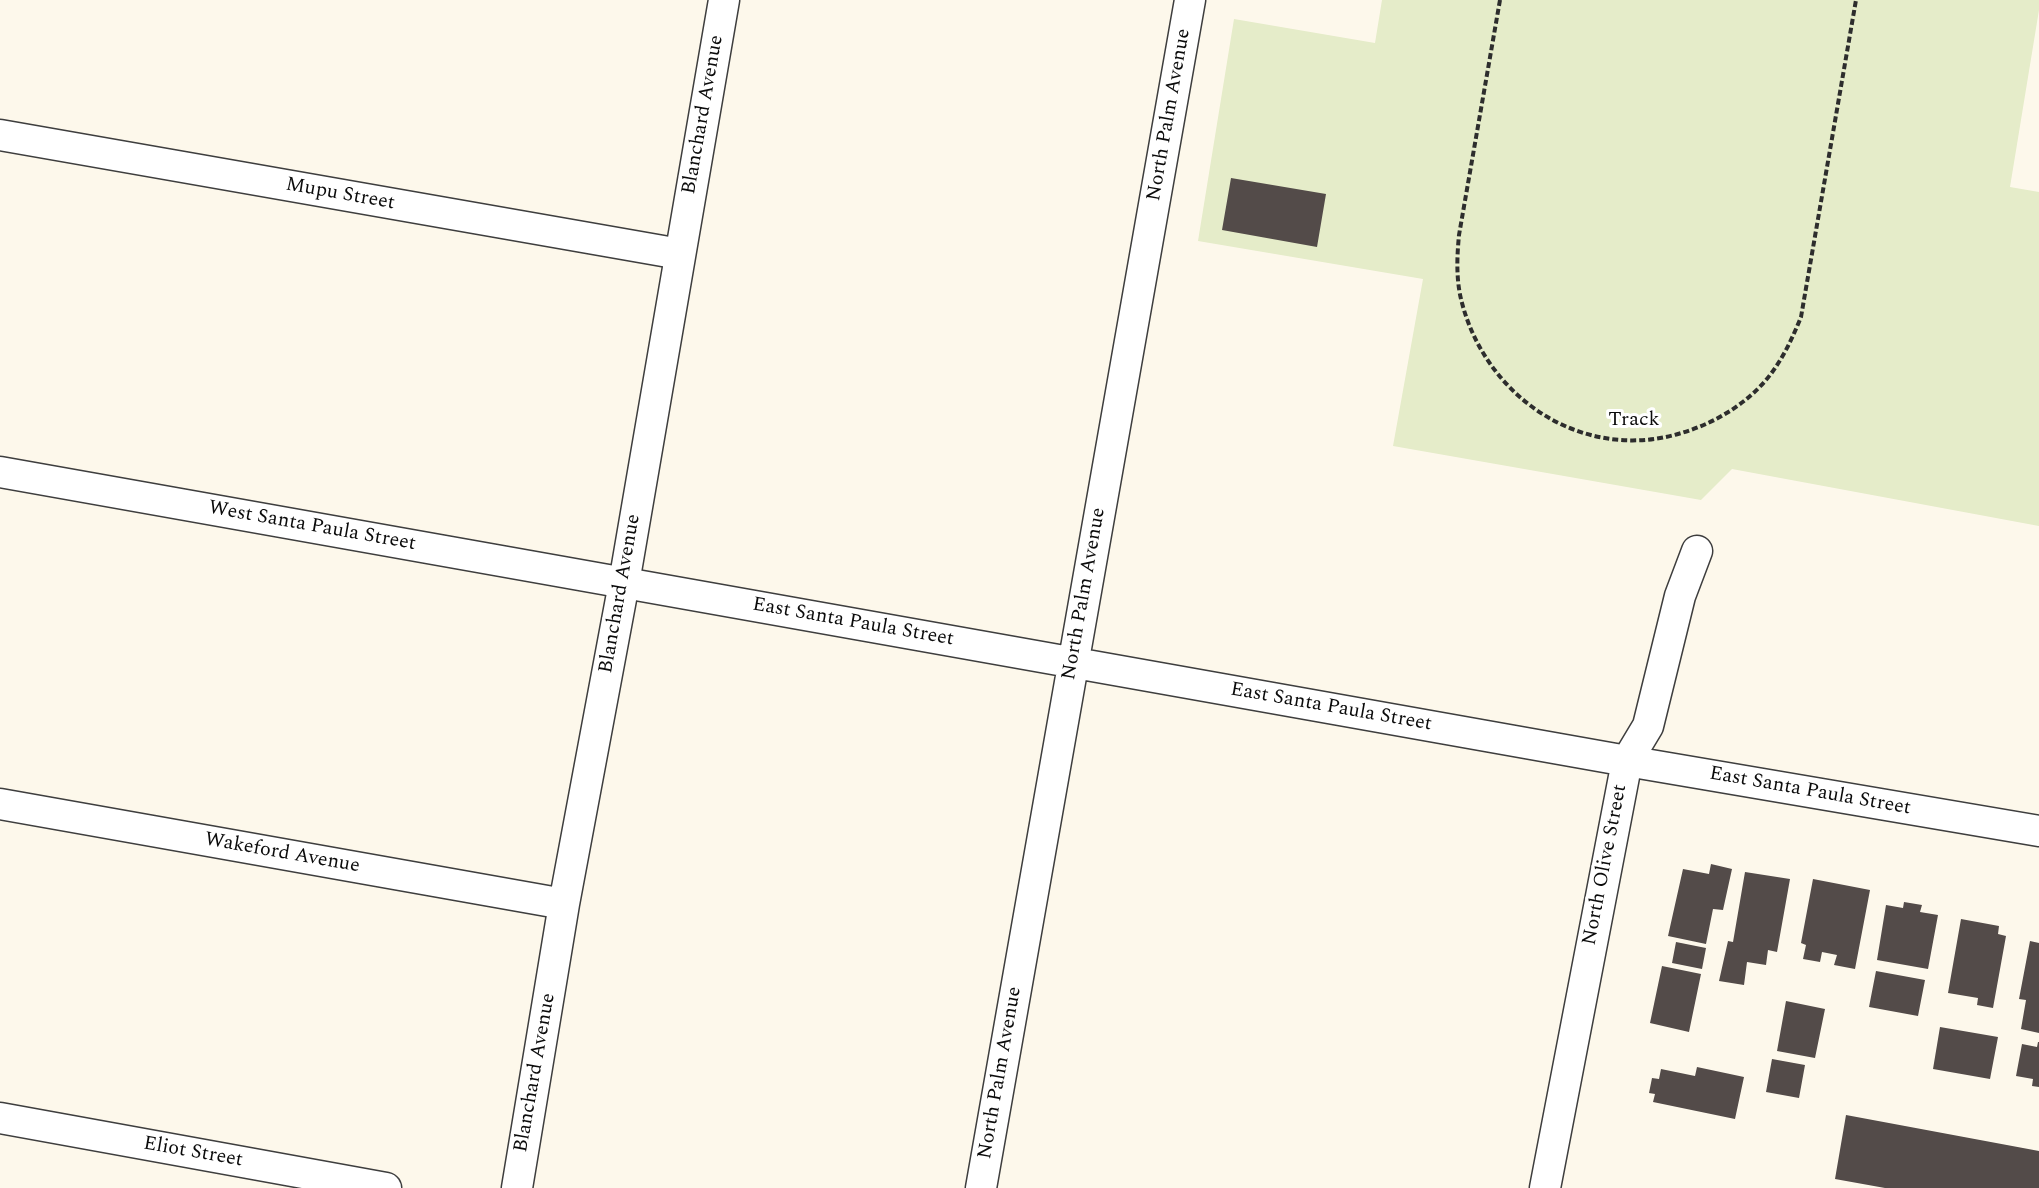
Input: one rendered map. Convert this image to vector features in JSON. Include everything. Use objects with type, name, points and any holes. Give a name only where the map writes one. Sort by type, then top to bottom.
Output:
[{"type":"street","name":"Blanchard Avenue","points":[[517,1188],[564,904],[624,583],[724,0]]},
{"type":"street","name":"North Palm Avenue","points":[[981,1188],[1190,0]]},
{"type":"street","name":"Mupu Street","points":[[0,135],[680,254]]},
{"type":"street","name":"West Santa Paula Street","points":[[0,472],[624,583]]},
{"type":"street","name":"North Olive Street","points":[[1545,1188],[1627,761],[1648,726],[1680,596],[1697,551]]},
{"type":"street","name":"East Santa Paula Street","points":[[624,583],[1627,761],[2039,831]]},
{"type":"street","name":"Wakeford Avenue","points":[[0,804],[564,904]]},
{"type":"street","name":"Eliot Street","points":[[0,1118],[386,1188]]},
{"type":"path","name":"Track","points":[[1500,0],[1460,235],[1458,282],[1466,315],[1482,354],[1508,387],[1520,398],[1554,421],[1571,428],[1597,436],[1629,440],[1667,437],[1722,416],[1738,406],[1767,380],[1787,350],[1801,316],[1856,0]]},
{"type":"green space","points":[[1382,0],[2039,0],[2010,187],[2039,192],[2039,526],[1732,469],[1701,500],[1393,446],[1423,279],[1198,241],[1234,19],[1375,43]]},
{"type":"building","points":[[1231,178],[1326,194],[1317,247],[1222,230]]},
{"type":"building","points":[[1711,864],[1732,869],[1723,910],[1713,909],[1706,944],[1668,936],[1683,869],[1709,874]]},
{"type":"building","points":[[1745,872],[1790,879],[1777,952],[1768,950],[1766,965],[1747,962],[1744,985],[1719,981],[1728,941],[1733,942]]},
{"type":"building","points":[[1813,879],[1870,890],[1855,969],[1834,965],[1837,955],[1822,952],[1820,962],[1803,959],[1806,945],[1801,943]]},
{"type":"building","points":[[1904,902],[1922,905],[1920,912],[1938,915],[1928,969],[1877,960],[1886,905],[1903,908]]},
{"type":"building","points":[[1961,919],[1999,926],[1998,934],[2006,936],[1993,1008],[1977,1005],[1978,998],[1948,993]]},
{"type":"building","points":[[2030,941],[2039,943],[2039,1033],[2021,1029],[2026,1000],[2019,999]]},
{"type":"building","points":[[1676,942],[1706,948],[1702,969],[1672,963]]},
{"type":"building","points":[[1662,966],[1701,974],[1689,1032],[1650,1023]]},
{"type":"building","points":[[1876,971],[1925,980],[1918,1016],[1869,1007]]},
{"type":"building","points":[[1786,1001],[1825,1009],[1815,1058],[1777,1051]]},
{"type":"building","points":[[1940,1027],[1998,1037],[1990,1079],[1933,1069]]},
{"type":"building","points":[[2038,1042],[2039,1087],[2032,1086],[2033,1079],[2016,1076],[2022,1044],[2037,1047]]},
{"type":"building","points":[[1772,1059],[1805,1065],[1799,1098],[1766,1092]]},
{"type":"building","points":[[1697,1067],[1744,1077],[1735,1119],[1653,1102],[1655,1094],[1649,1093],[1652,1078],[1659,1079],[1661,1069],[1695,1076]]},
{"type":"building","points":[[1846,1115],[2039,1151],[2039,1188],[1885,1188],[1835,1179]]}]
